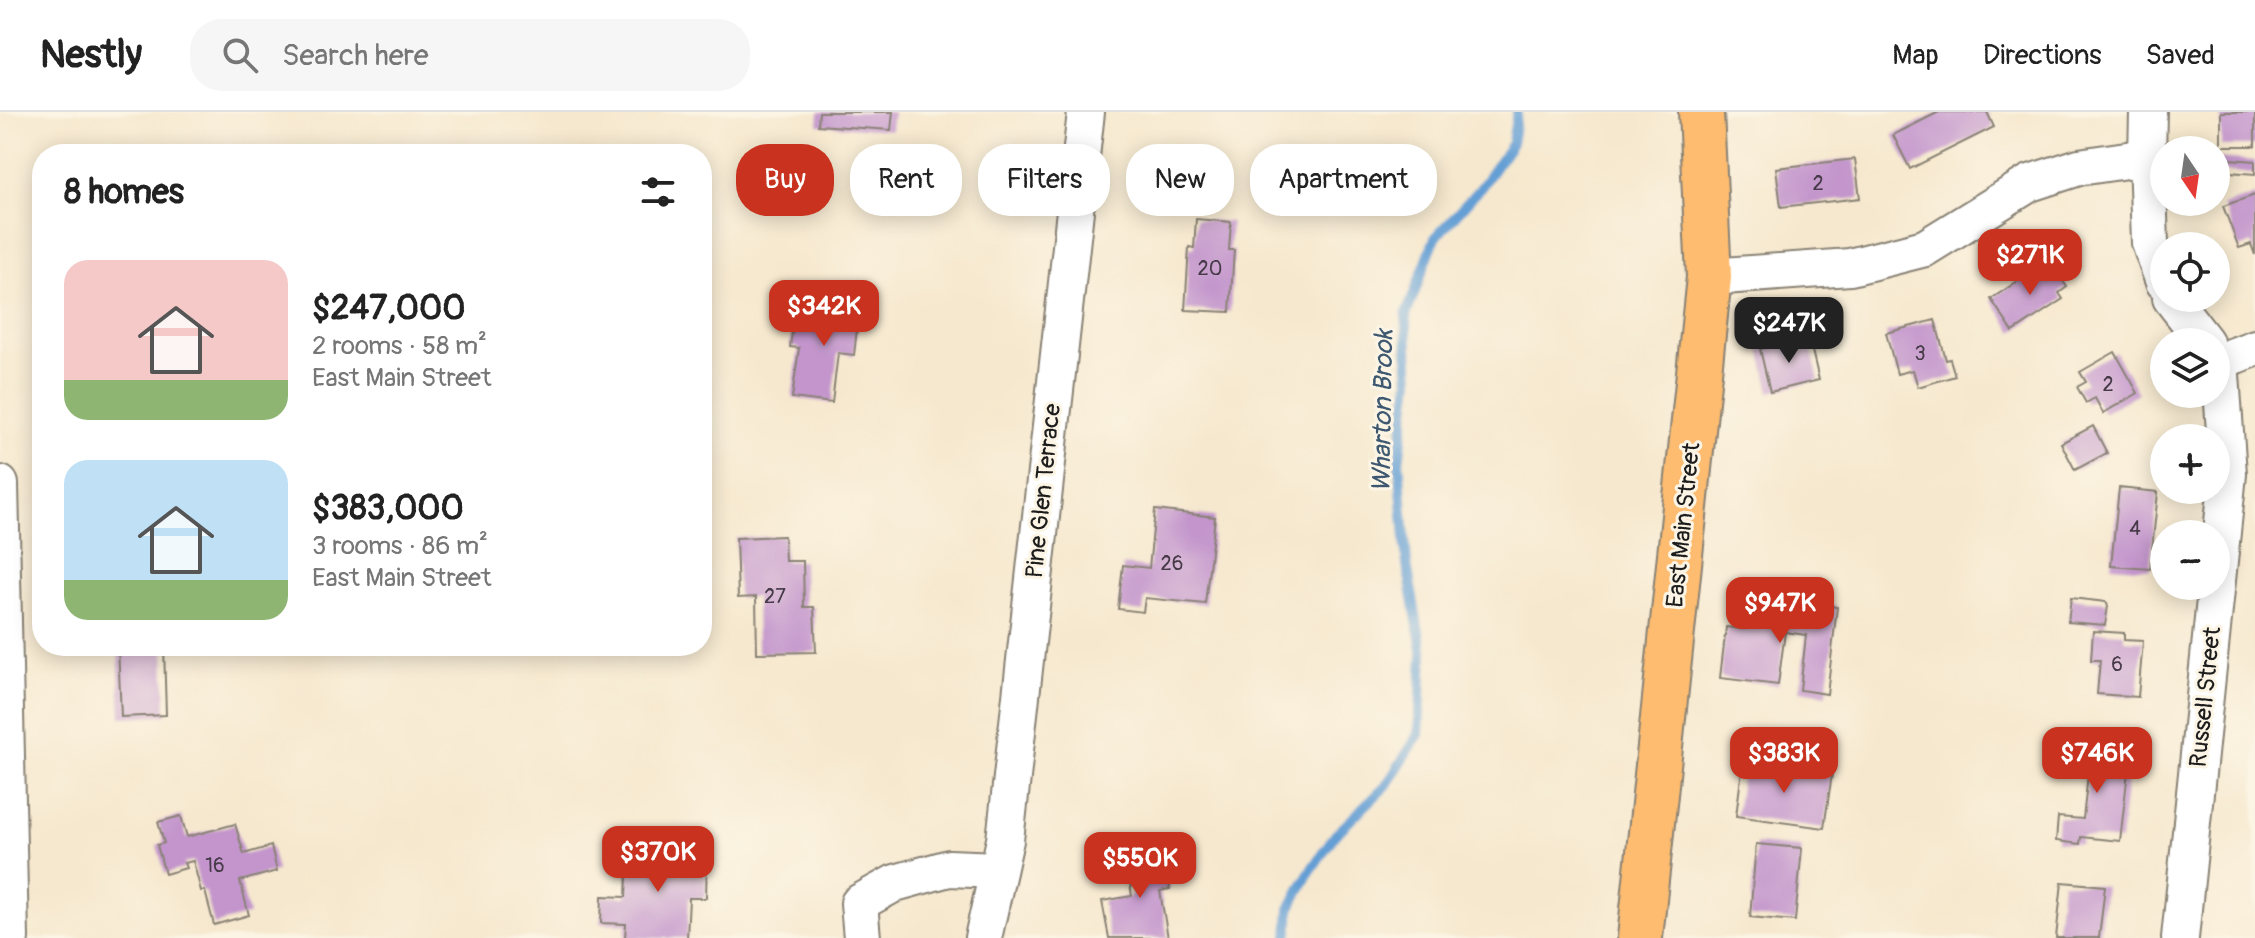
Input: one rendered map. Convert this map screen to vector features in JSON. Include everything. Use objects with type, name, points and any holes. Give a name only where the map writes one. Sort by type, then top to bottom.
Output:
[{"type":"main road","name":"East Main Street","points":[[1640,938],[1709,277],[1701,112]]},
{"type":"street","name":"Pine Glen Terrace","points":[[983,938],[1005,840],[1086,112]]},
{"type":"street","points":[[2148,112],[2150,243]]},
{"type":"street","points":[[1709,277],[1850,267],[1925,248],[2030,183],[2079,167],[2147,157]]},
{"type":"street","points":[[2182,312],[2194,328]]},
{"type":"street","points":[[2230,351],[2255,348]]},
{"type":"street","name":"Russell Street","points":[[2180,938],[2228,474],[2220,408]]},
{"type":"street","points":[[0,484],[10,938]]},
{"type":"street","points":[[862,938],[859,903],[895,883],[949,868],[998,870]]},
{"type":"building","points":[[819,112],[893,112],[891,130],[818,125]]},
{"type":"building","points":[[1939,112],[1987,112],[1994,127],[1910,169],[1893,135]]},
{"type":"building","points":[[2221,112],[2255,112],[2255,146],[2230,146],[2230,136],[2221,136]]},
{"type":"building","points":[[1855,159],[1860,198],[1781,207],[1776,168]]},
{"type":"building","points":[[2230,159],[2255,161],[2255,174],[2230,172]]},
{"type":"building","points":[[2255,195],[2255,255],[2251,244],[2239,248],[2227,216],[2230,216],[2230,204]]},
{"type":"building","points":[[1196,219],[1231,222],[1229,250],[1234,250],[1230,312],[1185,310],[1189,247],[1194,248]]},
{"type":"building","points":[[2042,265],[2047,272],[2054,268],[2067,287],[2059,293],[2063,299],[2013,332],[1991,299]]},
{"type":"building","points":[[818,296],[860,302],[854,355],[838,353],[832,403],[792,398],[799,348],[790,347],[793,324],[815,327]]},
{"type":"building","points":[[1935,320],[1946,360],[1950,359],[1955,376],[1918,387],[1913,370],[1897,374],[1886,333]]},
{"type":"building","points":[[1809,338],[1819,380],[1770,392],[1760,349]]},
{"type":"building","points":[[2115,352],[2138,393],[2103,413],[2095,398],[2086,403],[2077,387],[2086,382],[2080,372]]},
{"type":"building","points":[[2093,426],[2107,453],[2075,470],[2061,443]]},
{"type":"building","points":[[2119,488],[2150,491],[2150,504],[2157,504],[2155,520],[2150,520],[2150,569],[2111,566]]},
{"type":"building","points":[[1155,510],[1215,517],[1205,604],[1145,598],[1143,612],[1118,609],[1123,565],[1149,568]]},
{"type":"building","points":[[784,536],[785,561],[803,561],[804,607],[814,607],[816,652],[757,653],[756,597],[738,598],[736,538]]},
{"type":"building","points":[[2071,598],[2106,602],[2105,625],[2068,622]]},
{"type":"building","points":[[1748,601],[1789,606],[1787,617],[1807,619],[1809,603],[1837,607],[1827,694],[1800,690],[1806,635],[1785,632],[1778,685],[1720,678],[1726,627],[1744,629]]},
{"type":"building","points":[[2093,631],[2124,633],[2124,640],[2143,641],[2138,697],[2097,694],[2100,660],[2091,660]]},
{"type":"building","points":[[118,656],[164,656],[166,715],[121,717]]},
{"type":"building","points":[[2066,747],[2130,754],[2120,841],[2081,837],[2080,844],[2056,841],[2058,817],[2083,819],[2088,774],[2063,771]]},
{"type":"building","points":[[1743,762],[1832,774],[1824,828],[1736,816]]},
{"type":"building","points":[[181,816],[187,837],[235,824],[244,854],[271,846],[277,871],[240,881],[249,915],[214,925],[193,861],[184,863],[186,868],[165,874],[157,845],[164,843],[158,822]]},
{"type":"building","points":[[659,842],[684,843],[684,857],[707,858],[706,898],[689,898],[687,938],[625,938],[626,924],[601,923],[602,896],[626,897],[628,855],[659,857]]},
{"type":"building","points":[[1756,844],[1802,848],[1795,921],[1750,917]]},
{"type":"building","points":[[1164,851],[1170,889],[1160,891],[1168,938],[1109,938],[1102,901],[1132,896],[1126,857]]},
{"type":"building","points":[[2062,882],[2105,886],[2099,938],[2056,938]]},
{"type":"waterway","name":"Wharton Brook","points":[[1288,938],[1290,909],[1307,876],[1334,836],[1386,786],[1419,734],[1423,655],[1407,564],[1399,461],[1410,381],[1406,315],[1435,238],[1482,186],[1512,143],[1517,112]]}]
